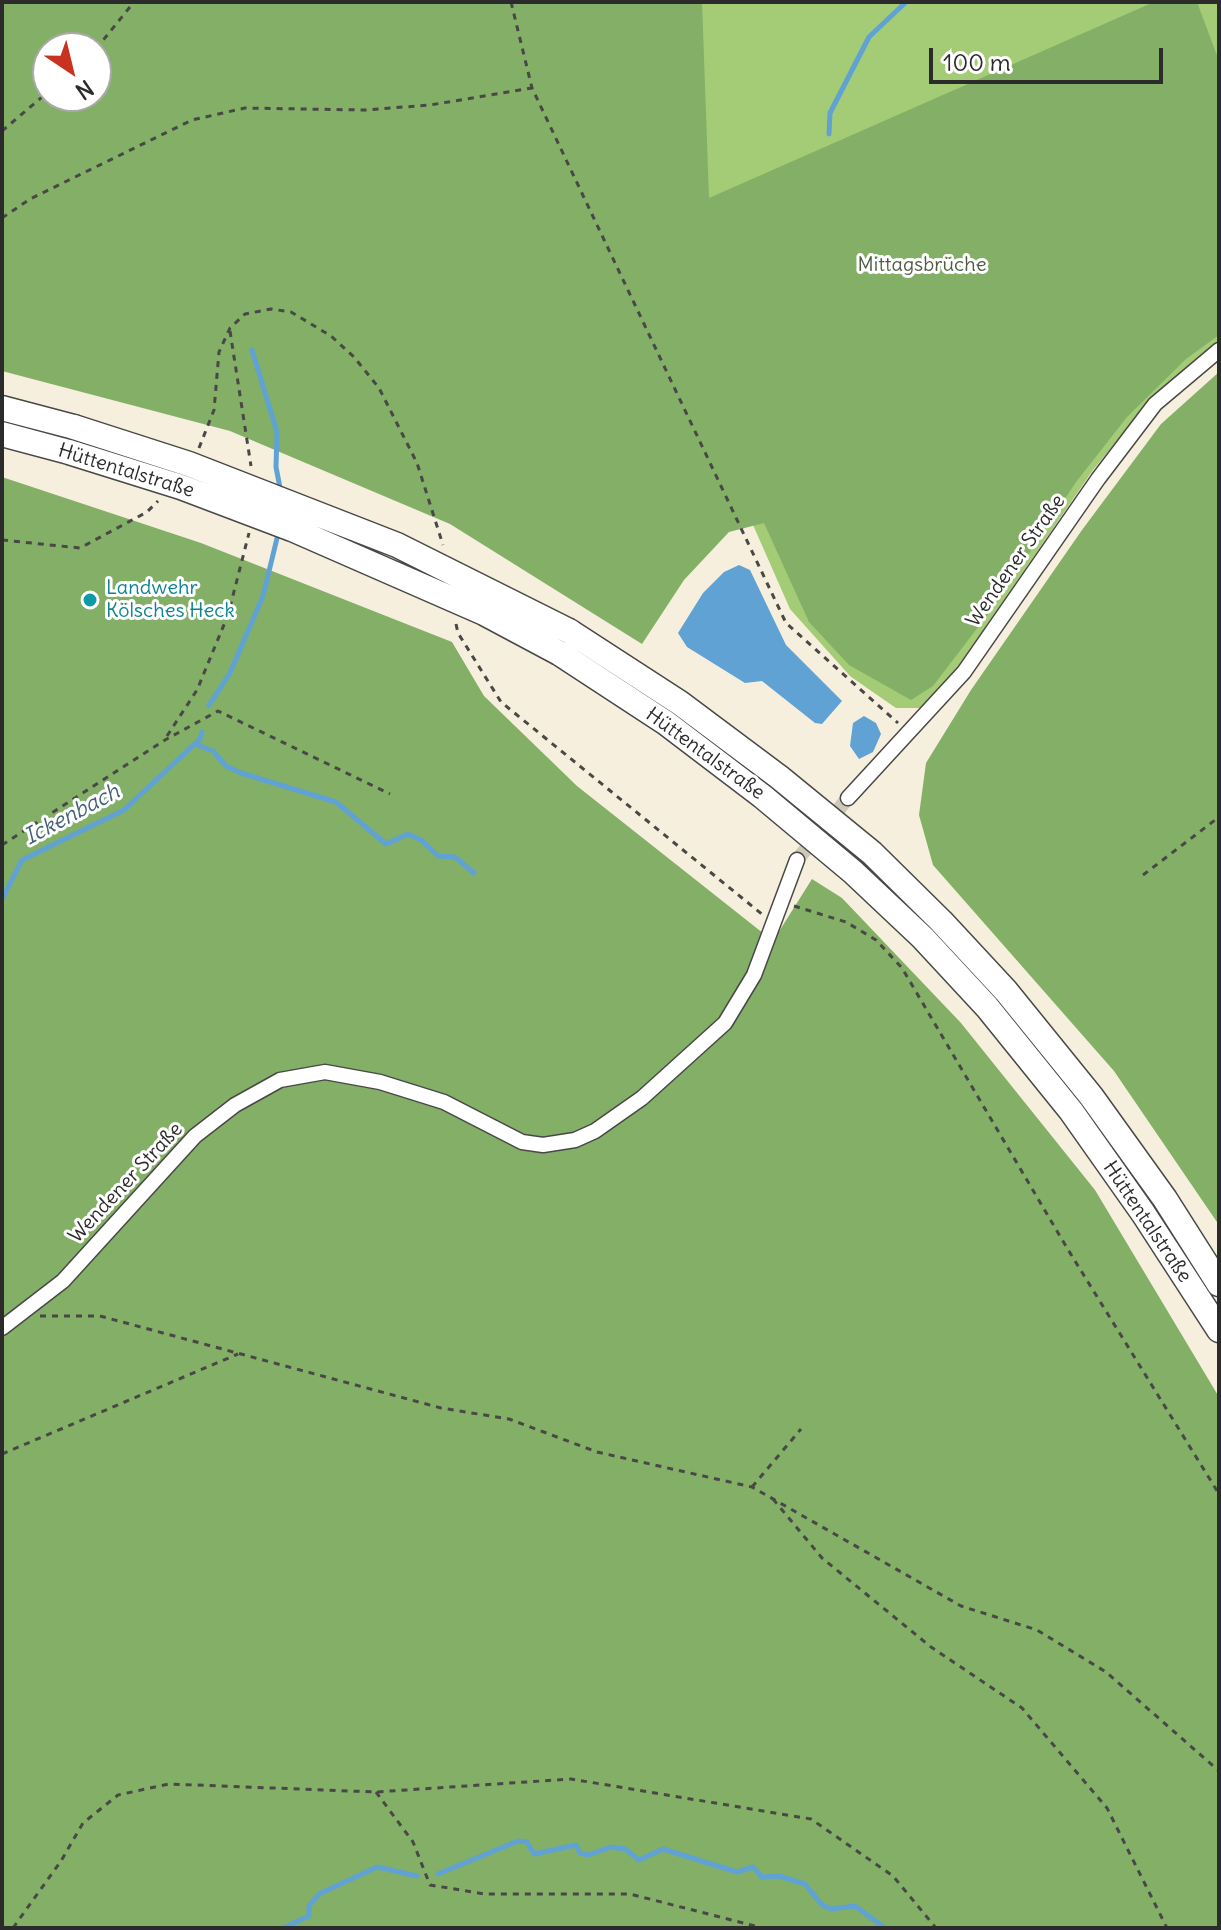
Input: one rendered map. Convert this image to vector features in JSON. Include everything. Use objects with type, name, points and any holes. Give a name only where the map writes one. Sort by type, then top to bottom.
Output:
[{"type":"highway","name":"Hüttentalstraße","points":[[2,408],[74,427],[203,469],[382,539],[495,591],[564,642],[762,796],[853,872],[923,938],[987,1007],[1071,1111],[1143,1213],[1219,1330]]},
{"type":"highway","name":"Hüttentalstraße","points":[[2,434],[181,487],[306,534],[457,600],[564,642],[680,703],[779,777],[872,853],[1006,991],[1091,1096],[1165,1199],[1219,1284]]},
{"type":"street","name":"Wendener Straße","points":[[848,798],[964,672],[1098,479],[1155,404],[1219,350]]},
{"type":"street","name":"Wendener Straße","points":[[2,1328],[63,1281],[195,1136],[235,1105],[280,1080],[325,1072],[380,1082],[444,1102],[522,1142],[543,1145],[595,1131],[642,1098],[725,1023],[754,975],[797,860]]},
{"type":"path","points":[[110,32],[134,2]]},
{"type":"path","points":[[511,2],[532,88],[786,623],[910,734]]},
{"type":"path","points":[[2,218],[44,191],[192,120],[245,108],[365,110],[430,105],[532,88]]},
{"type":"path","points":[[2,131],[32,106]]},
{"type":"path","points":[[230,328],[251,476]]},
{"type":"path","points":[[165,740],[197,690],[228,615],[249,520]]},
{"type":"path","points":[[2,845],[165,740],[218,711],[390,794]]},
{"type":"path","points":[[1143,875],[1219,817]]},
{"type":"path","points":[[779,902],[846,922],[876,940],[902,968],[1067,1248],[1219,1494]]},
{"type":"path","points":[[20,1316],[100,1316],[441,1408],[509,1419],[597,1452],[752,1487],[961,1606],[1037,1630],[1106,1672],[1219,1771]]},
{"type":"path","points":[[2,1454],[239,1353]]},
{"type":"path","points":[[752,1487],[801,1429]]},
{"type":"path","points":[[770,1496],[822,1558],[931,1647],[1022,1708],[1107,1808],[1167,1928]]},
{"type":"path","points":[[13,1928],[61,1861],[83,1823],[118,1795],[169,1784],[376,1792],[571,1779],[811,1819],[893,1876],[936,1928]]},
{"type":"path","points":[[376,1792],[413,1842],[430,1885],[485,1894],[630,1894],[763,1928]]},
{"type":"green space","points":[[2,2],[702,2],[709,198],[1154,2],[1197,2],[1219,61],[1219,335],[1186,359],[1127,417],[1076,482],[998,601],[933,686],[911,700],[849,665],[809,622],[764,523],[729,532],[684,580],[642,644],[450,524],[230,431],[2,371]]},
{"type":"green space","name":"Mittagsbrüche","points":[[523,2],[1219,2],[1219,342],[1193,361],[1132,422],[1093,470],[958,667],[923,708],[896,708],[850,676],[790,609]]},
{"type":"green space","points":[[1219,372],[1219,1225],[1114,1071],[933,865],[919,815],[926,763],[971,690],[1082,530],[1161,424]]},
{"type":"green space","points":[[2,477],[201,543],[452,642],[484,696],[577,786],[773,941],[812,879],[842,898],[961,1023],[1095,1190],[1219,1397],[1219,1928],[2,1928]]},
{"type":"water","points":[[739,565],[750,570],[786,645],[842,701],[822,724],[815,723],[762,681],[745,683],[687,647],[678,633],[703,593],[724,572]]},
{"type":"water","points":[[864,716],[876,723],[881,734],[873,752],[859,759],[850,746],[853,723]]},
{"type":"waterway","points":[[829,134],[830,113],[869,37],[906,2]]},
{"type":"waterway","name":"Ickenbach","points":[[252,350],[277,432],[276,467],[281,493]]},
{"type":"waterway","name":"Ickenbach","points":[[209,705],[230,673],[263,596],[279,530]]},
{"type":"waterway","name":"Ickenbach","points":[[2,899],[22,860],[124,810],[200,739],[202,732]]},
{"type":"waterway","points":[[195,744],[213,751],[226,766],[241,773],[336,802],[386,844],[408,834],[421,840],[438,856],[455,857],[474,873]]},
{"type":"waterway","points":[[438,1874],[518,1841],[527,1842],[534,1854],[576,1845],[580,1853],[588,1855],[611,1847],[625,1849],[639,1860],[663,1849],[737,1872],[753,1867],[762,1877],[779,1876],[805,1884],[822,1905],[831,1909],[855,1906],[885,1928]]},
{"type":"waterway","points":[[283,1928],[309,1916],[309,1906],[319,1894],[377,1867],[417,1876]]},
{"type":"tunnel","points":[[797,860],[848,798]]},
{"type":"place","name":"Landwehr Kölsches Heck","points":[[90,600]]}]
